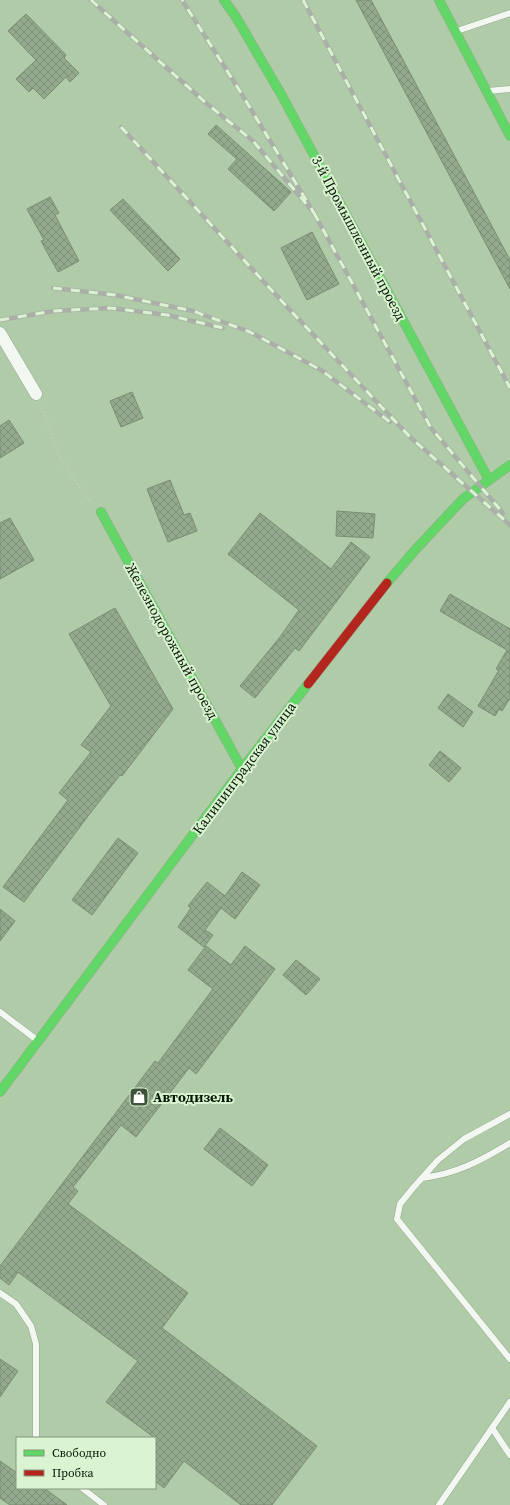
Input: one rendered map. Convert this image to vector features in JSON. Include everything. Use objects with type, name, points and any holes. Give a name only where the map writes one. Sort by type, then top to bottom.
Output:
[{"type":"street","name":"3-й Промышленный проезд","points":[[224,0],[258,56],[322,169],[489,480]]},
{"type":"street","points":[[439,0],[510,136]]},
{"type":"street","points":[[0,333],[36,394]]},
{"type":"street","name":"Калининградская улица","points":[[0,1092],[242,769],[366,608],[416,549],[463,499],[510,465]]},
{"type":"street","name":"Железнодорожный проезд","points":[[101,512],[242,769]]},
{"type":"lane","points":[[456,32],[510,13]]},
{"type":"lane","points":[[487,91],[510,89]]},
{"type":"lane","points":[[0,1012],[38,1041]]},
{"type":"lane","points":[[510,1114],[464,1139],[438,1160],[400,1204],[398,1219],[510,1359]]},
{"type":"lane","points":[[422,1178],[434,1177],[458,1170],[486,1158],[510,1143]]},
{"type":"lane","points":[[0,1293],[16,1304],[31,1326],[36,1344],[36,1437]]},
{"type":"lane","points":[[439,1505],[510,1402]]},
{"type":"lane","points":[[492,1428],[510,1455]]},
{"type":"lane","points":[[83,1489],[104,1505]]},
{"type":"path","points":[[36,394],[61,459],[84,494],[101,512]]},
{"type":"building","points":[[356,0],[371,0],[510,260],[510,289]]},
{"type":"building","points":[[26,14],[66,55],[64,58],[79,73],[70,82],[66,77],[44,99],[33,88],[29,92],[16,79],[36,60],[8,31]]},
{"type":"building","points":[[216,125],[291,192],[274,211],[228,169],[237,159],[208,134]]},
{"type":"building","points":[[50,197],[59,213],[55,215],[79,261],[58,272],[41,241],[44,240],[27,209]]},
{"type":"building","points":[[123,199],[180,259],[168,271],[110,210]]},
{"type":"building","points":[[312,232],[339,284],[307,300],[281,248]]},
{"type":"building","points":[[132,392],[143,418],[121,427],[110,401]]},
{"type":"building","points":[[9,420],[24,443],[0,458],[0,426]]},
{"type":"building","points":[[170,480],[184,515],[190,513],[197,531],[168,542],[147,489]]},
{"type":"building","points":[[337,511],[375,514],[373,538],[336,536]]},
{"type":"building","points":[[260,513],[331,569],[351,542],[370,557],[299,651],[295,648],[255,698],[240,686],[280,637],[299,610],[228,554]]},
{"type":"building","points":[[10,518],[34,560],[0,579],[0,523]]},
{"type":"building","points":[[450,594],[510,629],[510,698],[502,711],[499,709],[495,716],[478,706],[499,670],[496,669],[507,650],[440,611]]},
{"type":"building","points":[[115,608],[173,709],[122,776],[120,775],[88,816],[24,902],[3,887],[68,800],[59,793],[91,752],[81,745],[111,706],[69,634]]},
{"type":"building","points":[[448,694],[473,712],[463,727],[438,708]]},
{"type":"building","points":[[440,751],[461,768],[449,782],[429,765]]},
{"type":"building","points":[[118,838],[138,853],[92,915],[72,900]]},
{"type":"building","points":[[242,872],[260,885],[235,919],[221,908],[205,930],[213,935],[204,947],[178,927],[191,908],[188,906],[207,882],[225,896]]},
{"type":"building","points":[[0,909],[15,921],[0,941]]},
{"type":"building","points":[[206,946],[231,965],[245,946],[275,969],[196,1074],[189,1068],[136,1137],[121,1125],[73,1187],[78,1191],[68,1204],[188,1293],[162,1328],[317,1446],[272,1505],[241,1505],[184,1461],[164,1488],[156,1482],[156,1437],[154,1437],[106,1402],[138,1361],[18,1272],[9,1285],[0,1278],[0,1266],[155,1061],[158,1063],[213,989],[188,970]]},
{"type":"building","points":[[296,960],[320,979],[306,995],[283,975]]},
{"type":"building","points":[[220,1128],[268,1165],[252,1186],[204,1149]]},
{"type":"building","points":[[0,1359],[18,1371],[0,1397]]},
{"type":"building","points":[[0,1461],[16,1472],[16,1489],[45,1489],[67,1505],[10,1505],[0,1498]]},
{"type":"railway","points":[[91,0],[206,103],[253,141],[314,213],[238,88],[182,0]]},
{"type":"railway","points":[[303,0],[510,388]]},
{"type":"railway","points":[[121,127],[289,309],[410,437],[510,525]]},
{"type":"railway","points":[[314,213],[431,428],[503,513]]},
{"type":"railway","points":[[53,288],[115,295],[193,311],[250,332],[321,370],[390,422]]},
{"type":"railway","points":[[0,320],[54,311],[110,308],[167,315],[223,328]]},
{"type":"traffic: fast","points":[[224,0],[236,17],[281,94],[489,480]]},
{"type":"traffic: fast","points":[[439,0],[510,136]]},
{"type":"traffic: fast","points":[[387,583],[416,549],[463,499],[510,465]]},
{"type":"traffic: fast","points":[[101,512],[242,769]]},
{"type":"traffic: fast","points":[[0,1092],[242,769],[308,684]]},
{"type":"traffic: jam","points":[[308,684],[387,583]]},
{"type":"place","name":"Автодизель","points":[[139,1097]]}]
